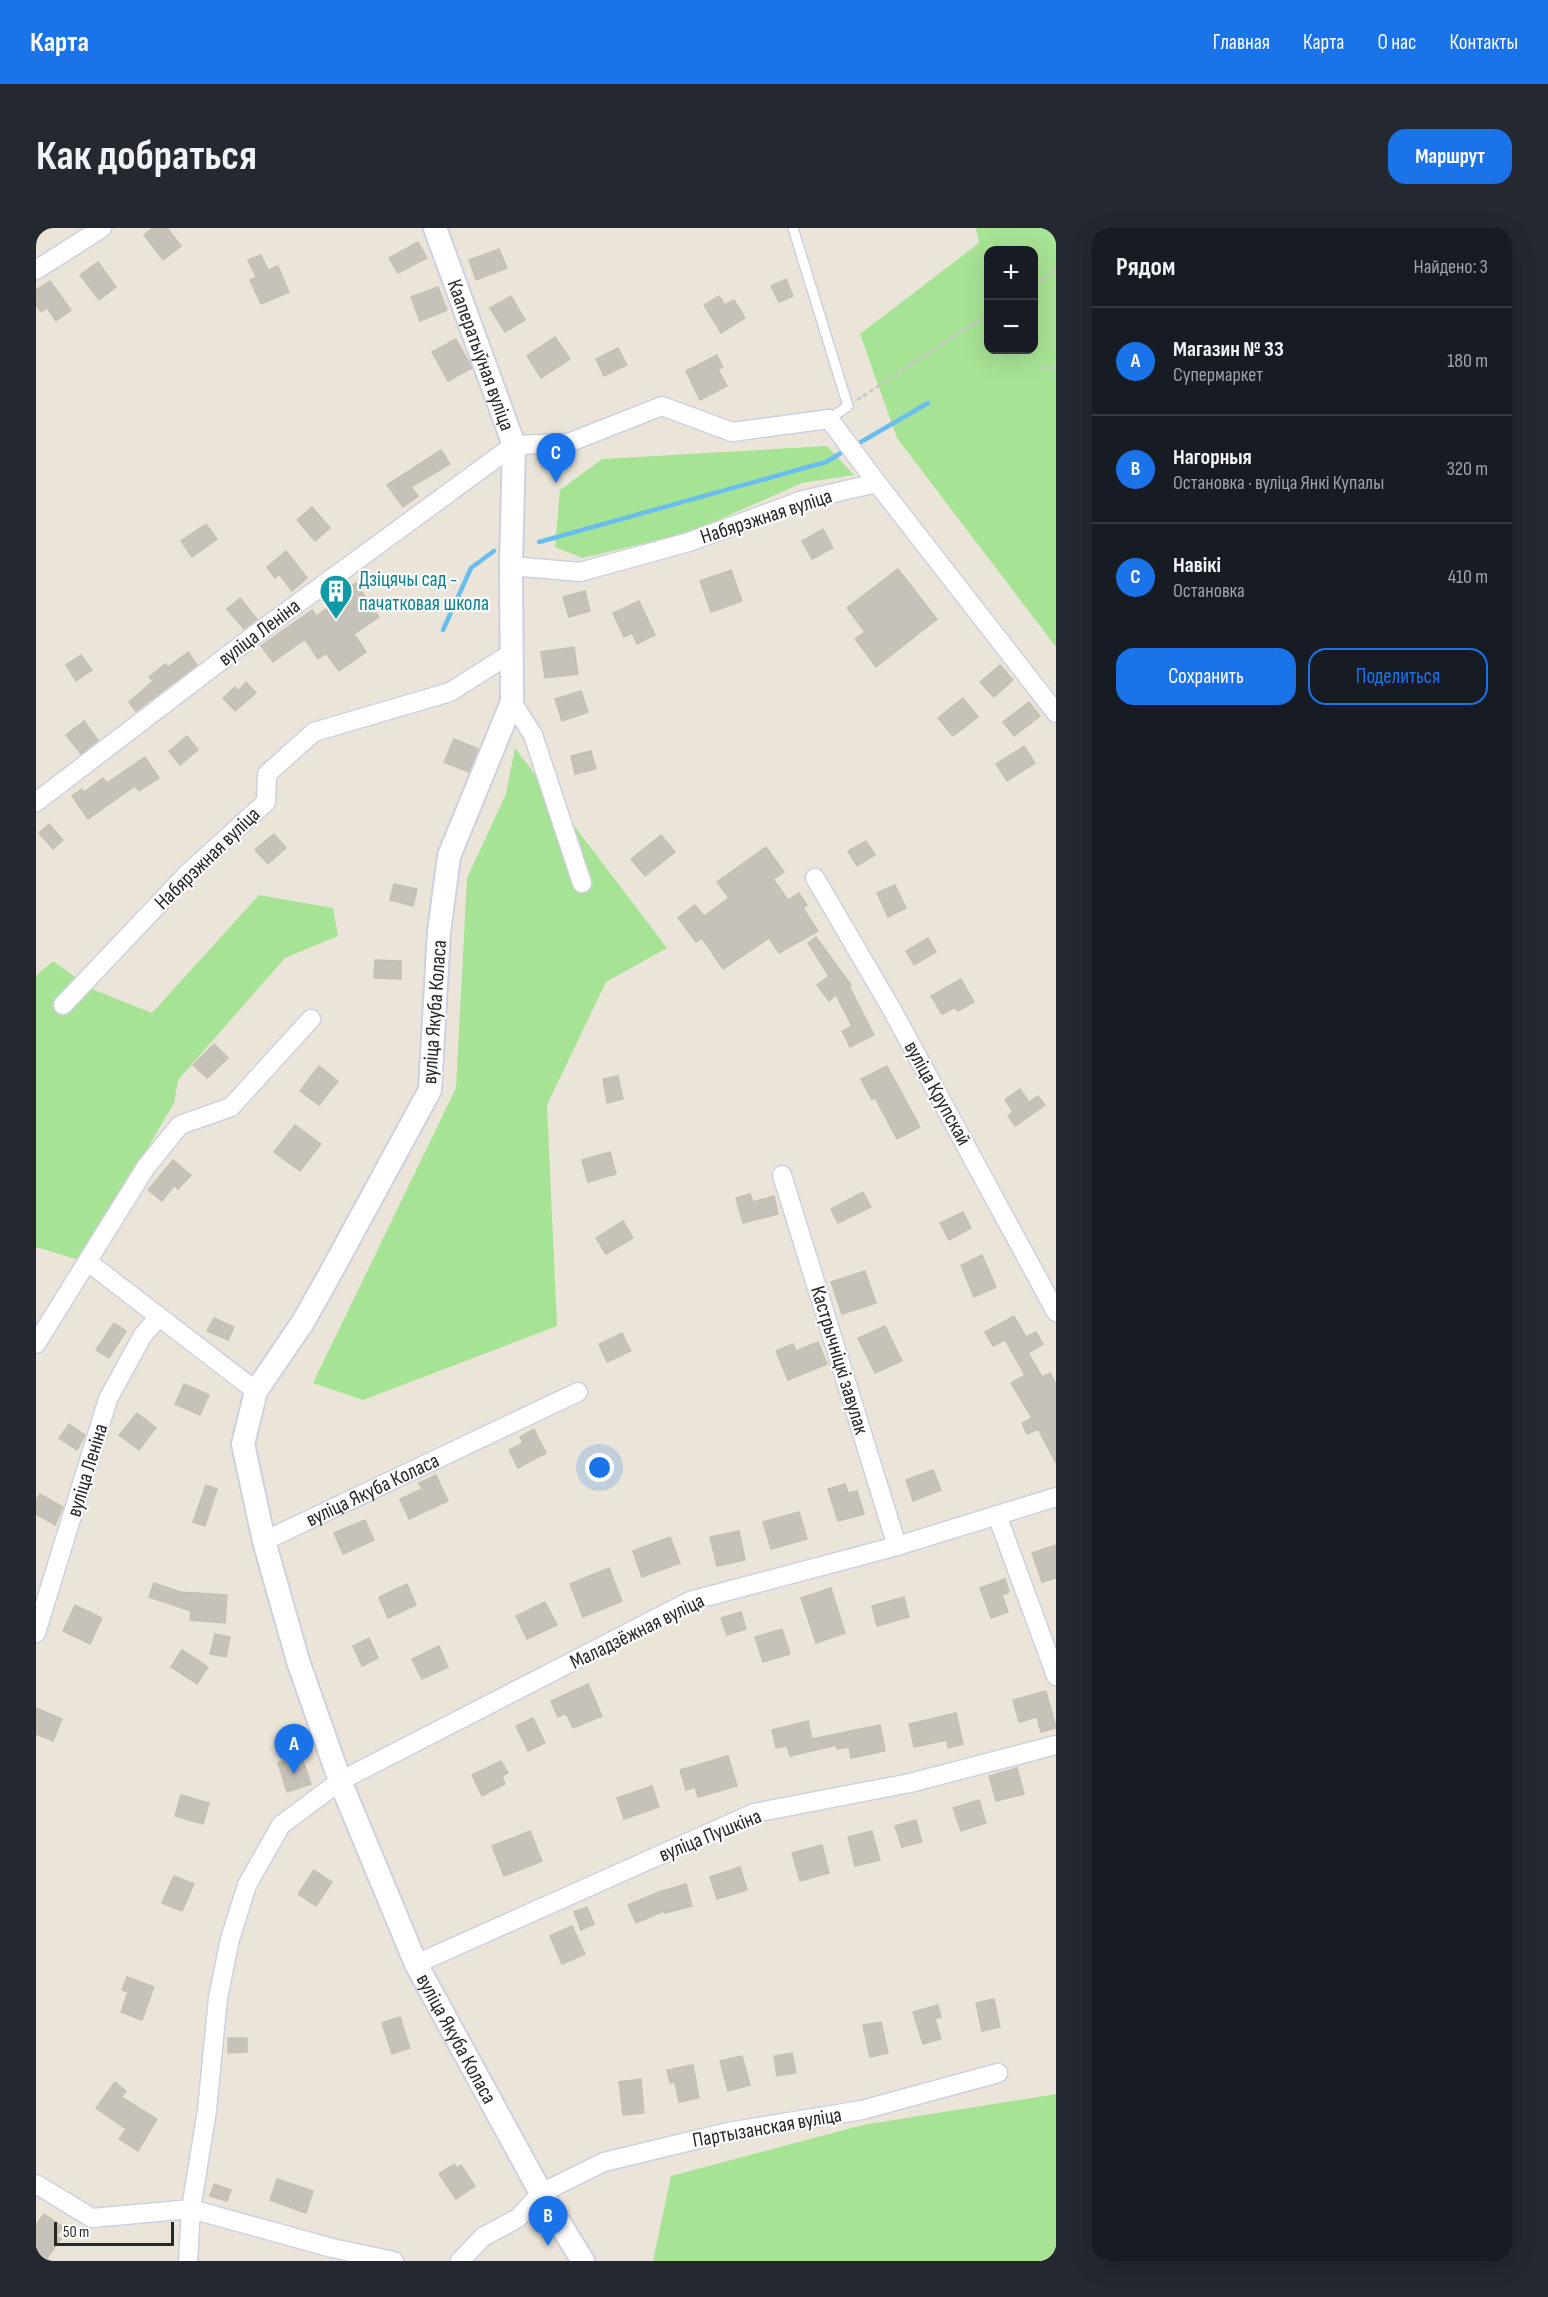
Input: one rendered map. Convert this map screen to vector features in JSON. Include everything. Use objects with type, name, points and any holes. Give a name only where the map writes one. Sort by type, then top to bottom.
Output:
[{"type":"street","points":[[36,270],[102,228]]},
{"type":"street","name":"Кааператыўная вуліца","points":[[435,228],[514,445],[568,443],[662,406],[732,432],[829,419]]},
{"type":"street","points":[[829,419],[1056,713]]},
{"type":"street","name":"вуліца Якуба Коласа","points":[[514,445],[510,654],[512,702],[448,856],[439,932],[430,1090],[303,1322],[256,1391],[243,1444],[264,1541],[298,1661],[340,1781],[416,1964],[541,2193],[583,2261]]},
{"type":"street","name":"вуліца Леніна","points":[[36,802],[266,627],[514,445]]},
{"type":"street","name":"Набярэжная вуліца","points":[[511,566],[580,572],[688,542],[803,500],[878,483]]},
{"type":"street","name":"Набярэжная вуліца","points":[[63,1005],[187,874],[266,802],[267,774],[314,732],[450,692],[510,654]]},
{"type":"street","points":[[512,702],[533,735],[582,883]]},
{"type":"street","name":"вуліца Крупскай","points":[[815,878],[891,1008],[1056,1312]]},
{"type":"street","points":[[36,1344],[146,1167],[180,1125],[231,1107],[311,1019]]},
{"type":"street","name":"Кастрычніцкі завулак","points":[[782,1174],[897,1546]]},
{"type":"street","points":[[88,1262],[256,1391]]},
{"type":"street","name":"вуліца Леніна","points":[[36,1633],[108,1400],[143,1335],[159,1317]]},
{"type":"street","name":"вуліца Якуба Коласа","points":[[264,1541],[578,1392]]},
{"type":"street","name":"Маладзёжная вуліца","points":[[340,1781],[690,1601],[897,1546],[1056,1497]]},
{"type":"street","points":[[997,1515],[1056,1676]]},
{"type":"street","name":"вуліца Пушкіна","points":[[416,1964],[754,1814],[910,1783],[1056,1745]]},
{"type":"street","points":[[188,2261],[191,2209],[207,2110],[218,1998],[230,1940],[247,1885],[281,1826],[340,1781]]},
{"type":"street","name":"Партызанская вуліца","points":[[541,2193],[604,2162],[728,2132],[862,2110],[998,2073]]},
{"type":"street","points":[[36,2184],[92,2218],[191,2209],[332,2248],[394,2261]]},
{"type":"street","points":[[460,2261],[483,2237],[518,2218],[541,2193]]},
{"type":"lane","points":[[793,228],[848,406],[829,419]]},
{"type":"path","points":[[1038,282],[1056,270]]},
{"type":"path","points":[[848,406],[984,317]]},
{"type":"path","points":[[1041,368],[1056,366]]},
{"type":"green space","points":[[976,228],[1056,228],[1056,647],[897,438],[860,334],[979,243]]},
{"type":"green space","points":[[827,446],[854,475],[802,483],[691,532],[583,558],[555,547],[560,490],[602,459]]},
{"type":"green space","points":[[515,748],[667,948],[606,982],[547,1105],[557,1326],[363,1400],[313,1383],[456,1088],[467,878],[506,794]]},
{"type":"green space","points":[[259,895],[333,908],[338,936],[285,958],[178,1080],[174,1103],[82,1261],[36,1247],[36,976],[53,961],[92,989],[152,1013]]},
{"type":"green space","points":[[1056,2094],[1056,2261],[653,2261],[671,2176],[863,2125]]},
{"type":"building","points":[[153,228],[167,228],[181,246],[163,260],[144,235]]},
{"type":"building","points":[[418,242],[427,258],[398,273],[389,258]]},
{"type":"building","points":[[499,249],[507,268],[476,280],[469,260]]},
{"type":"building","points":[[261,255],[268,270],[278,266],[289,292],[261,304],[250,280],[256,277],[248,260]]},
{"type":"building","points":[[98,262],[116,287],[99,300],[80,275]]},
{"type":"building","points":[[786,279],[793,296],[779,302],[771,286]]},
{"type":"building","points":[[50,281],[71,310],[56,321],[47,308],[41,312],[36,305],[36,290]]},
{"type":"building","points":[[438,287],[447,310],[420,321],[411,297]]},
{"type":"building","points":[[511,296],[525,320],[505,332],[490,308]]},
{"type":"building","points":[[719,296],[725,305],[734,300],[745,318],[721,333],[704,305]]},
{"type":"building","points":[[555,337],[570,359],[541,378],[527,356]]},
{"type":"building","points":[[456,339],[472,368],[448,381],[432,352]]},
{"type":"building","points":[[618,348],[627,365],[604,376],[596,359]]},
{"type":"building","points":[[717,355],[723,367],[718,369],[727,386],[700,400],[686,371]]},
{"type":"building","points":[[441,450],[450,464],[411,487],[418,496],[403,507],[387,485]]},
{"type":"building","points":[[312,507],[330,528],[315,541],[297,520]]},
{"type":"building","points":[[206,524],[217,539],[192,557],[181,541]]},
{"type":"building","points":[[823,529],[833,548],[812,559],[802,541]]},
{"type":"building","points":[[286,551],[307,578],[292,591],[279,574],[275,578],[267,567]]},
{"type":"building","points":[[898,569],[937,619],[876,667],[855,639],[865,632],[847,608]]},
{"type":"building","points":[[731,570],[742,601],[711,612],[700,581]]},
{"type":"building","name":"Дзіцячы сад - пачатковая школа","points":[[356,583],[379,617],[354,634],[366,652],[339,671],[326,653],[318,659],[305,639],[273,662],[261,646],[312,610],[316,616],[342,598],[339,594]]},
{"type":"building","points":[[585,591],[590,611],[569,617],[563,597]]},
{"type":"building","points":[[240,598],[257,619],[244,629],[227,609]]},
{"type":"building","points":[[639,601],[655,635],[637,644],[632,633],[624,637],[613,613]]},
{"type":"building","points":[[574,647],[578,674],[545,678],[541,652]]},
{"type":"building","points":[[188,652],[197,665],[136,711],[129,702],[153,681],[149,677],[165,664],[168,667]]},
{"type":"building","points":[[81,655],[92,670],[76,681],[66,665]]},
{"type":"building","points":[[1000,665],[1013,680],[994,697],[980,682]]},
{"type":"building","points":[[246,682],[256,693],[235,711],[223,698],[235,687],[238,691]]},
{"type":"building","points":[[581,691],[588,712],[562,721],[555,699]]},
{"type":"building","points":[[963,698],[978,717],[953,736],[938,718]]},
{"type":"building","points":[[1029,702],[1040,716],[1014,736],[1003,722]]},
{"type":"building","points":[[84,721],[98,740],[81,754],[66,735]]},
{"type":"building","points":[[187,736],[198,750],[180,765],[169,751]]},
{"type":"building","points":[[454,739],[478,749],[469,772],[444,762]]},
{"type":"building","points":[[1024,746],[1035,763],[1007,781],[996,764]]},
{"type":"building","points":[[591,751],[596,769],[575,774],[571,756]]},
{"type":"building","points":[[145,757],[159,778],[139,791],[135,786],[88,819],[72,796],[82,789],[84,792],[103,778],[107,783]]},
{"type":"building","points":[[49,824],[63,840],[53,849],[39,833]]},
{"type":"building","points":[[274,834],[286,848],[268,864],[255,850]]},
{"type":"building","points":[[661,835],[675,852],[645,876],[631,859]]},
{"type":"building","points":[[866,841],[875,855],[857,866],[848,851]]},
{"type":"building","points":[[766,847],[784,872],[773,879],[788,900],[799,893],[807,905],[803,908],[818,931],[779,953],[769,938],[723,969],[702,938],[696,942],[678,918],[695,905],[704,916],[729,898],[717,882]]},
{"type":"building","points":[[394,884],[417,889],[413,906],[390,900]]},
{"type":"building","points":[[895,885],[906,908],[888,917],[877,893]]},
{"type":"building","points":[[816,937],[851,985],[849,986],[874,1035],[850,1047],[842,1031],[852,1026],[836,995],[829,1001],[817,985],[829,976],[808,943]]},
{"type":"building","points":[[928,938],[936,952],[914,965],[906,951]]},
{"type":"building","points":[[375,960],[401,961],[401,979],[374,978]]},
{"type":"building","points":[[961,979],[974,1002],[958,1011],[955,1007],[942,1014],[931,996]]},
{"type":"building","points":[[214,1044],[228,1058],[207,1078],[193,1065]]},
{"type":"building","points":[[319,1066],[338,1081],[319,1105],[300,1091]]},
{"type":"building","points":[[887,1066],[920,1127],[897,1139],[875,1098],[872,1100],[861,1079]]},
{"type":"building","points":[[618,1076],[623,1099],[607,1103],[603,1079]]},
{"type":"building","points":[[1020,1089],[1029,1102],[1038,1096],[1045,1105],[1015,1126],[1008,1116],[1013,1112],[1005,1100]]},
{"type":"building","points":[[295,1125],[321,1144],[300,1171],[274,1152]]},
{"type":"building","points":[[610,1152],[616,1174],[588,1182],[582,1160]]},
{"type":"building","points":[[173,1160],[191,1175],[178,1189],[174,1186],[162,1201],[148,1190]]},
{"type":"building","points":[[863,1192],[871,1207],[838,1223],[831,1209]]},
{"type":"building","points":[[750,1194],[753,1202],[774,1196],[778,1214],[743,1223],[736,1198]]},
{"type":"building","points":[[963,1212],[971,1228],[949,1240],[940,1223]]},
{"type":"building","points":[[623,1221],[633,1238],[606,1254],[596,1238]]},
{"type":"building","points":[[982,1255],[996,1287],[974,1297],[961,1265]]},
{"type":"building","points":[[865,1271],[876,1303],[842,1314],[831,1282]]},
{"type":"building","points":[[1014,1316],[1026,1337],[1036,1332],[1043,1344],[1028,1353],[1042,1377],[1050,1373],[1056,1384],[1056,1463],[1038,1429],[1027,1434],[1022,1423],[1032,1418],[1011,1383],[1025,1375],[1005,1340],[993,1346],[985,1332]]},
{"type":"building","points":[[214,1318],[234,1327],[228,1340],[207,1331]]},
{"type":"building","points":[[114,1323],[126,1331],[109,1358],[96,1350]]},
{"type":"building","points":[[885,1326],[902,1361],[875,1373],[858,1338]]},
{"type":"building","points":[[622,1333],[631,1351],[607,1362],[599,1344]]},
{"type":"building","points":[[818,1342],[827,1364],[788,1380],[776,1351],[793,1344],[796,1351]]},
{"type":"building","points":[[184,1384],[209,1395],[200,1415],[175,1404]]},
{"type":"building","points":[[137,1413],[156,1428],[139,1450],[119,1435]]},
{"type":"building","points":[[69,1424],[85,1435],[77,1450],[59,1438]]},
{"type":"building","points":[[534,1429],[546,1453],[518,1468],[509,1450],[523,1443],[520,1437]]},
{"type":"building","points":[[933,1470],[941,1490],[913,1501],[906,1480]]},
{"type":"building","points":[[436,1475],[448,1501],[409,1519],[400,1499],[422,1489],[419,1483]]},
{"type":"building","points":[[845,1484],[848,1493],[857,1491],[864,1514],[838,1521],[828,1489]]},
{"type":"building","points":[[206,1485],[217,1489],[205,1526],[193,1522]]},
{"type":"building","points":[[40,1494],[63,1507],[55,1525],[36,1514],[36,1501]]},
{"type":"building","points":[[799,1512],[807,1539],[771,1549],[763,1522]]},
{"type":"building","points":[[365,1520],[374,1540],[343,1554],[334,1533]]},
{"type":"building","points":[[739,1531],[745,1560],[717,1566],[710,1537]]},
{"type":"building","points":[[670,1537],[680,1563],[642,1577],[633,1551]]},
{"type":"building","points":[[1056,1545],[1056,1578],[1042,1582],[1032,1553]]},
{"type":"building","points":[[609,1568],[622,1601],[583,1617],[570,1584]]},
{"type":"building","points":[[1005,1579],[1009,1592],[1002,1595],[1008,1612],[991,1618],[980,1588]]},
{"type":"building","points":[[154,1583],[180,1592],[227,1595],[225,1623],[190,1620],[191,1611],[149,1597]]},
{"type":"building","points":[[407,1584],[416,1605],[388,1618],[379,1597]]},
{"type":"building","points":[[831,1588],[845,1633],[816,1643],[801,1598]]},
{"type":"building","points":[[904,1597],[909,1617],[877,1626],[872,1606]]},
{"type":"building","points":[[545,1602],[557,1625],[527,1639],[516,1616]]},
{"type":"building","points":[[75,1605],[102,1618],[90,1644],[63,1631]]},
{"type":"building","points":[[741,1612],[746,1629],[727,1635],[721,1618]]},
{"type":"building","points":[[782,1629],[790,1654],[763,1662],[755,1637]]},
{"type":"building","points":[[215,1634],[230,1637],[226,1657],[210,1654]]},
{"type":"building","points":[[369,1638],[378,1658],[362,1666],[353,1646]]},
{"type":"building","points":[[439,1646],[448,1667],[422,1679],[412,1659]]},
{"type":"building","points":[[182,1650],[208,1667],[197,1684],[171,1667]]},
{"type":"building","points":[[588,1684],[602,1716],[573,1728],[566,1713],[558,1717],[551,1701]]},
{"type":"building","points":[[1046,1691],[1056,1728],[1041,1732],[1037,1717],[1019,1722],[1013,1700]]},
{"type":"building","points":[[36,1708],[62,1719],[53,1741],[36,1734]]},
{"type":"building","points":[[956,1713],[963,1744],[948,1748],[947,1740],[914,1747],[909,1724]]},
{"type":"building","points":[[533,1718],[545,1743],[528,1751],[516,1726]]},
{"type":"building","points":[[808,1721],[812,1739],[880,1725],[885,1751],[851,1758],[849,1747],[837,1749],[836,1745],[790,1756],[787,1746],[776,1748],[772,1730]]},
{"type":"building","points":[[301,1755],[311,1784],[287,1792],[278,1763]]},
{"type":"building","points":[[728,1756],[737,1786],[698,1797],[695,1787],[686,1790],[680,1770]]},
{"type":"building","points":[[501,1761],[508,1773],[502,1776],[505,1784],[482,1796],[472,1775]]},
{"type":"building","points":[[1017,1768],[1024,1794],[996,1801],[989,1776]]},
{"type":"building","points":[[652,1786],[659,1807],[624,1819],[617,1798]]},
{"type":"building","points":[[181,1795],[209,1803],[203,1824],[175,1816]]},
{"type":"building","points":[[979,1800],[986,1823],[961,1831],[953,1808]]},
{"type":"building","points":[[916,1820],[922,1842],[902,1847],[895,1826]]},
{"type":"building","points":[[530,1831],[542,1861],[504,1876],[492,1846]]},
{"type":"building","points":[[872,1831],[880,1860],[855,1866],[848,1837]]},
{"type":"building","points":[[822,1845],[829,1873],[800,1881],[792,1853]]},
{"type":"building","points":[[740,1867],[747,1890],[717,1899],[710,1877]]},
{"type":"building","points":[[314,1870],[332,1882],[316,1906],[298,1894]]},
{"type":"building","points":[[174,1876],[194,1884],[182,1911],[162,1903]]},
{"type":"building","points":[[686,1884],[692,1906],[665,1913],[664,1911],[636,1923],[628,1905]]},
{"type":"building","points":[[587,1907],[594,1924],[581,1930],[574,1912]]},
{"type":"building","points":[[572,1926],[585,1954],[562,1964],[550,1936]]},
{"type":"building","points":[[127,1977],[154,1987],[142,2020],[121,2012],[128,1992],[122,1990]]},
{"type":"building","points":[[994,1999],[1000,2027],[982,2031],[976,2003]]},
{"type":"building","points":[[938,2005],[941,2017],[935,2019],[941,2039],[923,2044],[913,2012]]},
{"type":"building","points":[[400,2017],[410,2048],[392,2054],[382,2023]]},
{"type":"building","points":[[881,2022],[888,2053],[870,2057],[863,2025]]},
{"type":"building","points":[[228,2038],[247,2038],[247,2052],[228,2053]]},
{"type":"building","points":[[792,2053],[796,2073],[777,2076],[774,2056]]},
{"type":"building","points":[[742,2056],[750,2085],[728,2091],[720,2061]]},
{"type":"building","points":[[693,2065],[699,2098],[679,2102],[675,2082],[670,2083],[667,2070]]},
{"type":"building","points":[[641,2079],[644,2113],[623,2115],[619,2082]]},
{"type":"building","points":[[115,2082],[126,2091],[121,2097],[157,2119],[138,2151],[119,2139],[126,2129],[96,2108]]},
{"type":"building","points":[[454,2164],[457,2168],[461,2165],[475,2186],[456,2199],[439,2174]]},
{"type":"building","points":[[277,2179],[313,2191],[306,2213],[270,2200]]},
{"type":"building","points":[[214,2184],[231,2190],[227,2201],[210,2196]]},
{"type":"building","points":[[44,2214],[63,2227],[56,2236],[61,2239],[45,2261],[36,2255],[36,2225]]},
{"type":"waterway","points":[[854,446],[928,403]]},
{"type":"waterway","points":[[539,542],[826,462],[846,450]]},
{"type":"waterway","points":[[443,630],[471,568],[494,551]]},
{"type":"place","name":"Навікі","points":[[556,483]]},
{"type":"place","name":"Дзіцячы сад - пачатковая школа","points":[[336,620]]},
{"type":"place","name":"Магазин № 33","points":[[294,1774]]},
{"type":"place","name":"Нагорныя","points":[[548,2246]]}]
